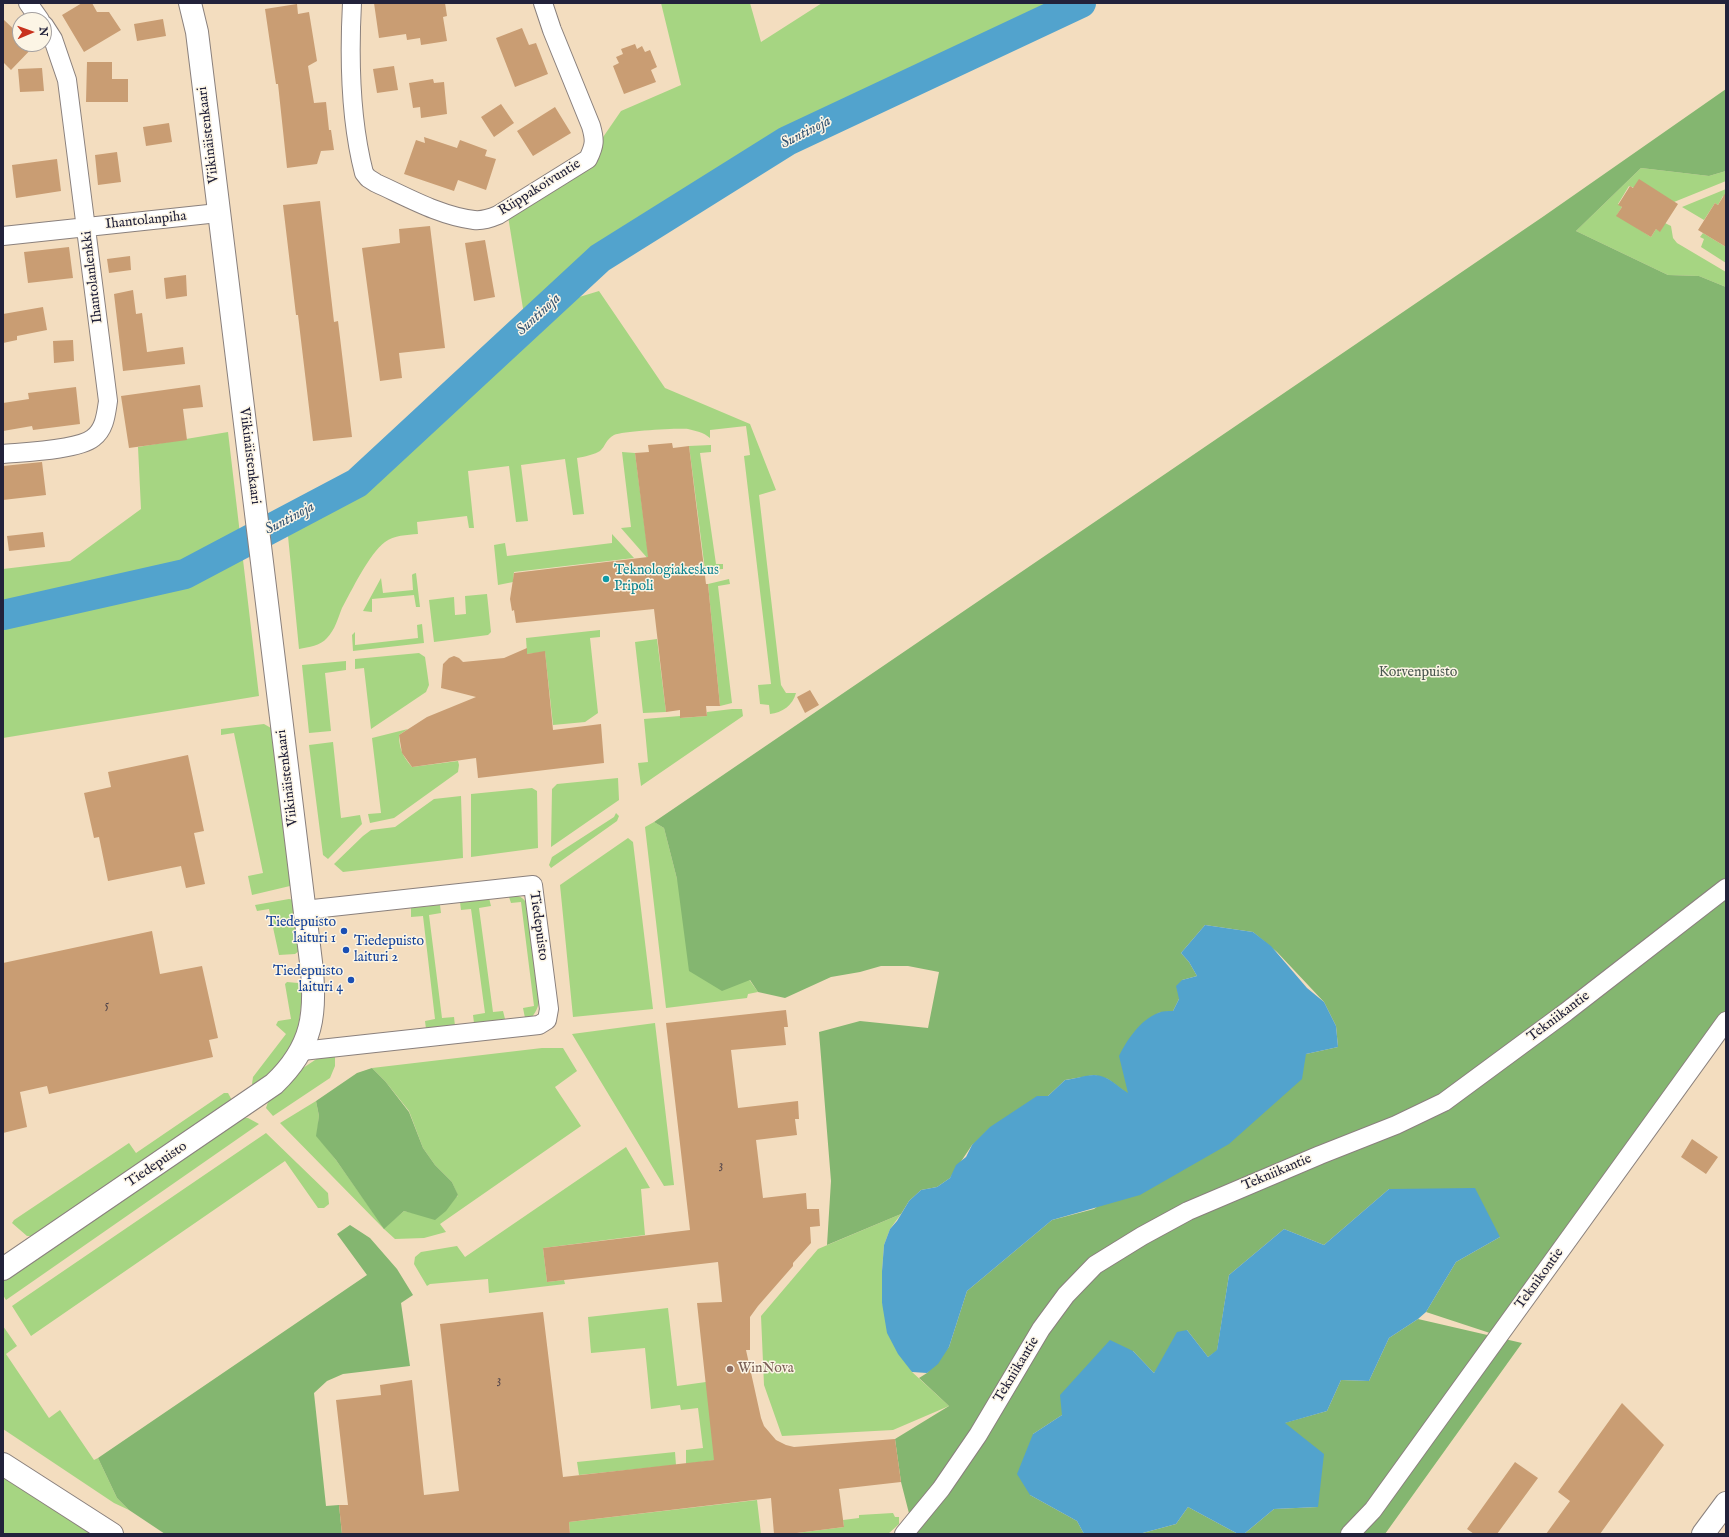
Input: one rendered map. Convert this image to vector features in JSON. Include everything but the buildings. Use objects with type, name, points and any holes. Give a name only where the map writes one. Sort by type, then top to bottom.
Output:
[{"type":"main road","name":"Viikinäistenkaari","points":[[190,3],[197,32],[218,213],[261,546],[304,910]]},
{"type":"main road","name":"Tiedepuisto","points":[[3,1269],[274,1084],[288,1071],[302,1051],[310,1027],[314,991],[304,910]]},
{"type":"main road","points":[[3,1464],[112,1534]]},
{"type":"main road","points":[[1703,1534],[1726,1503]]},
{"type":"street","points":[[28,3],[34,12]]},
{"type":"street","name":"Riippakoivuntie","points":[[352,3],[350,63],[355,123],[364,173],[368,178],[376,183],[439,211],[475,220],[486,219],[498,215],[588,159],[593,150],[595,140],[591,126],[552,30],[543,3]]},
{"type":"street","name":"Ihantolanlenkki","points":[[3,454],[76,445],[93,438],[105,422],[108,402],[87,227],[67,80],[52,37]]},
{"type":"street","name":"Ihantolanpiha","points":[[3,236],[218,213]]},
{"type":"street","name":"Tiedepuisto","points":[[302,1051],[539,1025],[547,1020],[549,1010],[533,885],[304,910]]},
{"type":"street","name":"Tekniikantie","points":[[904,1534],[941,1489],[978,1435],[1041,1329],[1066,1295],[1095,1265],[1142,1236],[1188,1211],[1320,1155],[1396,1125],[1444,1102],[1566,1012],[1726,888]]},
{"type":"street","name":"Teknikontie","points":[[1350,1534],[1373,1510],[1726,1021]]},
{"type":"green space","points":[[661,3],[750,3],[761,42],[822,3],[1081,3],[787,141],[600,258],[526,327],[507,210],[588,159],[621,111],[681,85]]},
{"type":"green space","name":"Korvenpuisto","points":[[1726,89],[1726,171],[1709,176],[1641,168],[1576,231],[1668,275],[1699,276],[1726,287],[1726,1028],[1499,1336],[1426,1312],[1456,1262],[1500,1237],[1389,1189],[1324,1245],[1284,1229],[1229,1275],[1217,1351],[1208,1357],[1187,1330],[1154,1373],[1133,1351],[1062,1415],[1033,1434],[1030,1495],[1077,1521],[1084,1534],[904,1534],[912,1525],[901,1482],[895,1439],[949,1406],[919,1378],[927,1373],[949,1347],[967,1291],[1052,1220],[1094,1209],[1306,1054],[1338,1047],[1336,1026],[1324,1002],[1277,952],[1253,932],[1205,925],[1181,953],[1189,962],[1197,976],[1182,980],[1179,999],[1173,1011],[1158,1013],[1128,1094],[1108,1079],[1094,1075],[1065,1080],[1048,1096],[1037,1097],[972,1145],[950,1178],[937,1187],[921,1190],[909,1201],[901,1214],[827,1245],[831,1181],[819,1032],[860,1021],[928,1028],[939,972],[908,966],[881,966],[860,972],[831,977],[785,998],[758,992],[750,980],[722,991],[689,971],[677,879],[664,828],[654,822],[1544,216]]},
{"type":"green space","points":[[1641,168],[1709,176],[1726,171],[1726,181],[1674,202],[1629,186],[1618,204],[1622,207],[1617,215],[1651,237],[1656,229],[1660,231],[1665,223],[1671,226],[1673,238],[1677,243],[1726,272],[1726,287],[1699,276],[1668,275],[1576,231]]},
{"type":"green space","points":[[1726,189],[1726,198],[1723,196],[1718,205],[1715,203],[1704,220],[1682,207]]},
{"type":"green space","points":[[1703,233],[1726,247],[1726,263],[1701,247],[1704,239],[1700,237]]},
{"type":"green space","points":[[599,291],[665,388],[750,424],[776,490],[759,495],[781,685],[786,693],[796,693],[790,705],[779,712],[770,714],[769,705],[760,704],[758,685],[771,684],[744,456],[750,455],[746,426],[710,430],[710,438],[705,434],[688,429],[662,429],[614,435],[600,451],[577,458],[584,514],[573,515],[565,459],[521,465],[528,521],[516,522],[509,466],[468,471],[474,528],[469,528],[467,516],[417,522],[418,534],[396,537],[385,542],[373,555],[361,573],[342,608],[330,635],[318,644],[299,649],[288,536],[364,489],[576,298]]},
{"type":"green space","points":[[228,432],[259,696],[3,738],[3,569],[70,561],[141,509],[138,447]]},
{"type":"green space","points":[[711,445],[711,452],[700,453],[716,564],[723,564],[723,569],[705,570],[689,446]]},
{"type":"green space","points":[[622,452],[635,453],[649,560],[621,528],[631,527]]},
{"type":"green space","points":[[612,534],[634,558],[514,572],[513,582],[498,585],[494,545],[505,543],[507,556],[612,543]]},
{"type":"green space","points":[[416,573],[420,607],[416,607],[414,595],[372,599],[372,612],[363,611],[381,578],[383,593],[413,590],[412,575]]},
{"type":"green space","points":[[729,579],[730,584],[718,586],[732,703],[720,706],[708,584]]},
{"type":"green space","points":[[487,594],[491,632],[488,635],[434,642],[429,600],[454,597],[455,615],[466,614],[465,596]]},
{"type":"green space","points":[[422,624],[424,643],[353,651],[352,635],[355,632],[355,645],[418,638],[417,625]]},
{"type":"green space","points":[[600,630],[600,637],[590,638],[598,713],[585,722],[553,725],[545,652],[527,654],[526,638]]},
{"type":"green space","points":[[657,639],[666,712],[643,713],[635,642]]},
{"type":"green space","points":[[419,653],[425,657],[429,685],[426,692],[371,729],[364,668],[355,669],[355,659]]},
{"type":"green space","points":[[346,661],[346,670],[325,673],[331,731],[309,733],[302,665]]},
{"type":"green space","points":[[742,709],[743,716],[641,786],[638,763],[648,762],[644,719],[680,716],[681,718],[707,716],[707,712]]},
{"type":"green space","points":[[264,724],[271,728],[292,882],[290,886],[252,895],[248,876],[263,873],[234,733],[221,735],[221,729]]},
{"type":"green space","points":[[408,729],[399,735],[399,740],[402,752],[412,767],[458,761],[458,772],[394,818],[370,823],[368,814],[381,813],[372,738]]},
{"type":"green space","points":[[333,742],[341,818],[360,815],[362,824],[328,859],[323,855],[309,745]]},
{"type":"green space","points":[[618,778],[619,800],[551,847],[552,789],[557,784]]},
{"type":"green space","points":[[532,788],[537,791],[538,848],[471,857],[471,794]]},
{"type":"green space","points":[[461,796],[463,858],[343,872],[334,864],[371,830],[395,827],[434,799]]},
{"type":"green space","points":[[616,813],[619,816],[617,821],[551,868],[549,865],[552,857],[614,817]]},
{"type":"green space","points":[[654,822],[664,828],[677,879],[758,992],[748,994],[747,998],[666,1008],[645,827]]},
{"type":"green space","points":[[628,838],[633,842],[653,1009],[573,1017],[560,885]]},
{"type":"green space","points":[[513,895],[522,898],[526,901],[528,906],[539,997],[538,1005],[532,1017],[525,1018],[523,1008],[534,1006],[521,902],[511,903],[509,897]]},
{"type":"green space","points":[[489,898],[491,906],[479,908],[493,1012],[503,1011],[505,1019],[474,1023],[473,1015],[485,1013],[471,909],[461,910],[460,902]]},
{"type":"green space","points":[[289,899],[294,900],[299,951],[295,954],[279,955],[269,909],[257,911],[255,905]]},
{"type":"green space","points":[[440,905],[441,913],[429,915],[442,1018],[454,1017],[455,1026],[426,1029],[425,1021],[435,1019],[423,916],[411,917],[411,908]]},
{"type":"green space","points":[[287,982],[298,983],[302,987],[300,1015],[293,1044],[284,1060],[278,1066],[259,1084],[252,1084],[253,1077],[286,1034],[276,1025],[278,1021],[291,1019],[285,984]]},
{"type":"green space","points":[[655,1023],[674,1185],[664,1186],[572,1034]]},
{"type":"green space","points":[[542,1048],[563,1048],[577,1071],[555,1087],[581,1126],[440,1224],[446,1232],[424,1238],[395,1239],[384,1229],[280,1123],[316,1101],[319,1116],[317,1136],[336,1160],[384,1228],[404,1211],[418,1214],[458,1196],[452,1182],[435,1165],[423,1148],[409,1111],[385,1081],[372,1068]]},
{"type":"green space","points":[[335,1056],[335,1066],[330,1078],[273,1116],[266,1108],[269,1099],[294,1079],[303,1068],[318,1058]]},
{"type":"green space","points":[[372,1068],[385,1081],[409,1112],[423,1148],[435,1165],[452,1182],[458,1195],[446,1211],[435,1220],[404,1211],[384,1229],[336,1160],[316,1136],[319,1116],[316,1101],[357,1073]]},
{"type":"green space","points":[[224,1093],[228,1093],[233,1102],[34,1236],[27,1236],[12,1223],[14,1220],[129,1143],[136,1153]]},
{"type":"green space","points":[[241,1118],[248,1118],[259,1124],[6,1300],[3,1295],[3,1281]]},
{"type":"green space","points":[[266,1133],[328,1193],[329,1204],[324,1208],[318,1208],[285,1161],[31,1336],[12,1306]]},
{"type":"green space","points":[[626,1147],[650,1188],[641,1189],[645,1235],[543,1248],[547,1282],[564,1280],[565,1284],[489,1293],[488,1279],[430,1284],[427,1286],[414,1264],[415,1257],[421,1252],[457,1246],[465,1257]]},
{"type":"green space","points":[[901,1214],[890,1229],[884,1245],[882,1303],[912,1372],[949,1406],[893,1430],[782,1436],[764,1385],[761,1316],[818,1249]]},
{"type":"green space","points":[[350,1225],[370,1238],[397,1269],[413,1295],[401,1303],[410,1366],[343,1374],[327,1381],[314,1393],[326,1506],[339,1505],[342,1534],[165,1534],[129,1510],[117,1498],[98,1458],[367,1275],[337,1234]]},
{"type":"green space","points":[[668,1308],[677,1386],[706,1382],[722,1459],[686,1464],[686,1450],[703,1448],[698,1408],[681,1410],[680,1405],[651,1409],[645,1348],[591,1353],[588,1317]]},
{"type":"green space","points":[[1418,1319],[1522,1343],[1385,1534],[1244,1534],[1274,1509],[1318,1507],[1284,1423],[1327,1411],[1341,1380],[1369,1381],[1389,1338]]},
{"type":"green space","points":[[3,1326],[17,1346],[6,1354],[49,1418],[60,1410],[94,1460],[98,1458],[117,1498],[129,1510],[114,1503],[3,1429]]},
{"type":"green space","points":[[675,1452],[676,1465],[579,1475],[577,1462]]},
{"type":"green space","points":[[3,1467],[105,1534],[3,1534]]},
{"type":"green space","points":[[757,1500],[761,1534],[570,1534],[569,1522]]},
{"type":"green space","points":[[1188,1507],[1238,1534],[1139,1534],[1176,1524]]},
{"type":"green space","points":[[893,1513],[895,1517],[899,1517],[899,1524],[888,1534],[789,1534],[844,1527],[843,1520],[859,1518],[859,1515]]},
{"type":"water","points":[[1205,925],[1253,932],[1271,946],[1307,988],[1324,1002],[1336,1026],[1338,1047],[1306,1054],[1302,1079],[1229,1144],[1140,1195],[1052,1220],[967,1291],[949,1347],[938,1364],[927,1373],[912,1372],[898,1354],[887,1333],[882,1303],[884,1245],[890,1229],[897,1221],[909,1201],[921,1190],[937,1187],[950,1178],[956,1165],[966,1157],[972,1145],[990,1127],[1037,1096],[1048,1096],[1065,1080],[1091,1075],[1104,1077],[1128,1093],[1119,1056],[1130,1037],[1145,1020],[1160,1012],[1173,1011],[1179,999],[1176,986],[1182,980],[1197,976],[1189,962],[1181,953]]},
{"type":"water","points":[[1475,1188],[1500,1237],[1456,1262],[1426,1312],[1389,1338],[1369,1381],[1341,1380],[1327,1411],[1285,1423],[1324,1454],[1318,1507],[1274,1509],[1244,1534],[1238,1534],[1188,1507],[1176,1524],[1139,1534],[1084,1534],[1077,1521],[1030,1495],[1017,1474],[1033,1434],[1062,1415],[1060,1395],[1110,1340],[1133,1351],[1154,1373],[1177,1332],[1187,1330],[1208,1357],[1217,1350],[1229,1275],[1284,1229],[1324,1245],[1389,1189]]},
{"type":"waterway","name":"Suntinoja","points":[[3,615],[185,574],[357,483],[600,258],[787,141],[1081,3]]},
{"type":"place","name":"Teknologiakeskus Pripoli","points":[[606,579]]},
{"type":"place","name":"Tiedepuisto laituri 1","points":[[344,931]]},
{"type":"place","name":"Tiedepuisto laituri 2","points":[[346,950]]},
{"type":"place","name":"Tiedepuisto laituri 4","points":[[351,980]]},
{"type":"place","name":"WinNova","points":[[730,1369]]}]
